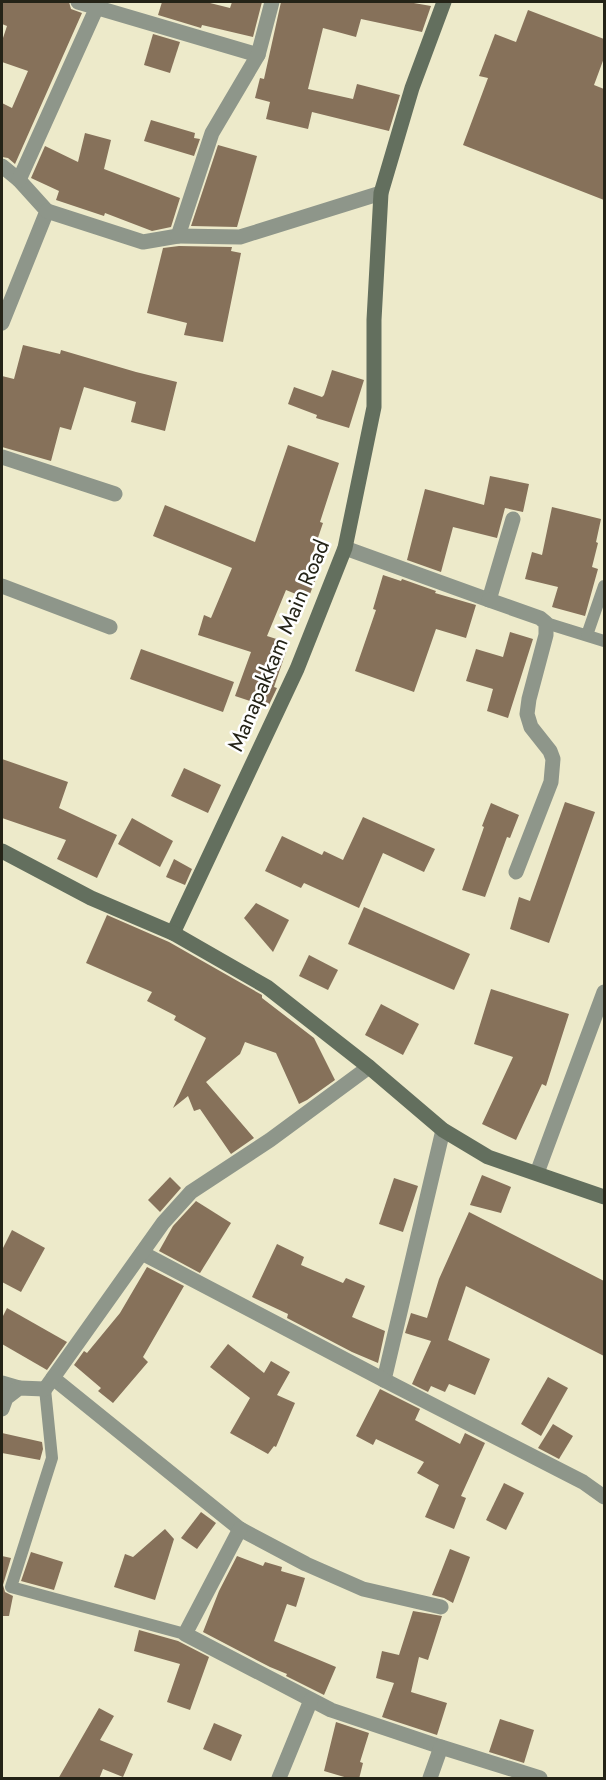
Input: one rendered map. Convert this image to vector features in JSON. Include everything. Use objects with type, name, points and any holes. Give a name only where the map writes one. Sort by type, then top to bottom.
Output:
[{"type":"main road","name":"Manapakkam Main Road","points":[[173,933],[297,669],[345,548],[374,407],[374,320],[381,193],[412,88],[444,2]]},
{"type":"main road","points":[[2,851],[91,898],[173,933],[267,987],[369,1067],[443,1130],[488,1156],[604,1197]]},
{"type":"street","points":[[78,2],[258,54]]},
{"type":"street","points":[[178,236],[212,133],[258,54],[272,2]]},
{"type":"street","points":[[19,180],[97,7]]},
{"type":"street","points":[[2,166],[19,180],[47,211],[143,242],[178,236],[240,237],[381,193]]},
{"type":"street","points":[[2,323],[47,211]]},
{"type":"street","points":[[2,457],[115,494]]},
{"type":"street","points":[[489,600],[513,519]]},
{"type":"street","points":[[345,548],[540,618],[546,623],[546,635],[527,714],[531,727],[550,751],[553,759],[551,782],[516,872]]},
{"type":"street","points":[[2,586],[110,627]]},
{"type":"street","points":[[537,1173],[604,992]]},
{"type":"street","points":[[2,1383],[19,1388],[49,1383],[163,1223],[191,1192],[270,1140],[369,1067]]},
{"type":"street","points":[[384,1380],[443,1130]]},
{"type":"street","points":[[142,1253],[583,1482],[604,1497]]},
{"type":"street","points":[[49,1383],[240,1529],[306,1564],[363,1589],[441,1607]]},
{"type":"street","points":[[2,1409],[6,1398],[19,1388]]},
{"type":"street","points":[[240,1529],[185,1634],[331,1710],[540,1779]]},
{"type":"street","points":[[279,1779],[311,1700]]},
{"type":"street","points":[[430,1779],[441,1748]]},
{"type":"lane","points":[[587,635],[604,586]]},
{"type":"lane","points":[[546,623],[604,641]]},
{"type":"lane","points":[[49,1383],[52,1458],[11,1587],[185,1634]]},
{"type":"building","points":[[2,2],[69,2],[71,9],[82,13],[15,164],[8,158],[2,157],[2,103],[12,108],[28,71],[2,62],[2,41],[7,26],[2,24]]},
{"type":"building","points":[[162,2],[206,2],[230,8],[232,2],[262,2],[253,37],[202,25],[201,28],[158,15]]},
{"type":"building","points":[[281,2],[408,2],[431,6],[422,32],[361,19],[356,37],[323,28],[308,89],[353,99],[357,84],[400,95],[389,131],[312,112],[308,129],[266,119],[270,102],[255,98],[260,78],[264,79]]},
{"type":"building","points":[[528,10],[604,39],[604,58],[594,85],[604,89],[604,200],[463,145],[488,78],[479,76],[495,34],[516,42]]},
{"type":"building","points":[[153,34],[180,42],[170,73],[144,65]]},
{"type":"building","points":[[151,120],[195,133],[194,138],[200,139],[194,156],[144,141]]},
{"type":"building","points":[[85,133],[111,140],[104,169],[180,198],[171,227],[152,231],[105,213],[104,216],[56,200],[59,191],[31,178],[45,146],[78,162]]},
{"type":"building","points":[[218,145],[257,156],[237,227],[191,226]]},
{"type":"building","points":[[232,247],[231,251],[241,253],[223,342],[184,335],[187,323],[147,313],[163,248]]},
{"type":"building","points":[[23,345],[60,354],[61,350],[177,382],[165,431],[131,422],[136,402],[84,387],[71,430],[60,427],[51,461],[2,447],[2,376],[14,379]]},
{"type":"building","points":[[332,370],[364,380],[349,428],[316,418],[317,415],[288,404],[294,387],[322,397]]},
{"type":"building","points":[[288,445],[339,463],[309,564],[320,568],[308,599],[286,590],[267,636],[289,643],[274,687],[277,688],[268,707],[235,696],[251,652],[198,635],[204,615],[211,618],[232,568],[153,536],[165,505],[255,542]]},
{"type":"building","points":[[490,476],[529,484],[523,512],[505,508],[497,538],[453,527],[441,572],[407,560],[425,489],[484,505]]},
{"type":"building","points":[[552,507],[601,519],[592,567],[598,569],[585,616],[552,607],[558,587],[525,579],[532,552],[542,555]]},
{"type":"building","points":[[383,575],[401,581],[402,579],[436,591],[435,593],[476,605],[466,638],[436,629],[414,692],[355,671],[376,610],[373,609]]},
{"type":"building","points":[[510,632],[533,639],[508,718],[487,711],[493,689],[466,681],[476,649],[503,657]]},
{"type":"building","points":[[141,649],[234,682],[223,712],[130,679]]},
{"type":"building","points":[[2,759],[68,782],[59,808],[117,835],[97,878],[57,859],[66,840],[2,818]]},
{"type":"building","points":[[184,768],[221,785],[208,813],[171,796]]},
{"type":"building","points":[[565,802],[595,812],[549,943],[510,929],[519,897],[530,901]]},
{"type":"building","points":[[491,803],[519,815],[510,838],[507,837],[485,897],[462,890]]},
{"type":"building","points":[[363,817],[435,849],[424,872],[383,853],[359,908],[304,883],[301,888],[265,871],[282,836],[322,855],[324,851],[343,860]]},
{"type":"building","points":[[132,818],[173,841],[160,867],[118,844]]},
{"type":"building","points":[[174,859],[192,869],[185,885],[166,877]]},
{"type":"building","points":[[256,903],[289,920],[273,952],[244,918]]},
{"type":"building","points":[[364,907],[470,954],[454,990],[348,944]]},
{"type":"building","points":[[107,915],[169,942],[262,995],[262,998],[314,1038],[335,1080],[299,1104],[276,1053],[245,1042],[240,1054],[206,1082],[254,1138],[231,1154],[200,1109],[194,1111],[188,1096],[173,1108],[206,1038],[174,1020],[176,1016],[147,1001],[152,992],[86,963]]},
{"type":"building","points":[[309,955],[338,970],[328,990],[299,976]]},
{"type":"building","points":[[491,989],[569,1014],[546,1086],[542,1084],[516,1140],[482,1124],[513,1057],[474,1044]]},
{"type":"building","points":[[381,1004],[419,1024],[403,1055],[365,1035]]},
{"type":"building","points":[[482,1175],[511,1187],[501,1213],[470,1205]]},
{"type":"building","points":[[170,1177],[181,1188],[160,1212],[148,1200]]},
{"type":"building","points":[[394,1178],[418,1186],[403,1232],[379,1224]]},
{"type":"building","points":[[196,1201],[231,1223],[200,1273],[159,1251],[173,1226]]},
{"type":"building","points":[[469,1212],[604,1281],[604,1356],[466,1286],[448,1340],[490,1359],[475,1395],[449,1384],[445,1392],[431,1386],[428,1392],[412,1384],[431,1341],[405,1333],[411,1313],[427,1318],[439,1279]]},
{"type":"building","points":[[12,1230],[45,1248],[21,1292],[2,1282],[2,1250]]},
{"type":"building","points":[[277,1244],[304,1257],[301,1265],[343,1283],[346,1278],[365,1286],[352,1317],[385,1331],[378,1363],[287,1318],[288,1314],[252,1297]]},
{"type":"building","points":[[147,1267],[184,1286],[143,1357],[148,1362],[113,1403],[98,1391],[101,1388],[74,1365],[120,1313]]},
{"type":"building","points":[[7,1308],[67,1342],[47,1370],[2,1344],[2,1318]]},
{"type":"building","points":[[228,1344],[264,1373],[271,1361],[290,1372],[277,1395],[295,1403],[276,1447],[274,1446],[268,1454],[230,1433],[250,1398],[210,1367]]},
{"type":"building","points":[[548,1377],[568,1388],[541,1436],[521,1424]]},
{"type":"building","points":[[380,1389],[420,1409],[415,1420],[460,1444],[465,1433],[485,1443],[461,1496],[466,1498],[454,1529],[425,1517],[439,1485],[417,1473],[424,1462],[376,1439],[373,1445],[356,1436]]},
{"type":"building","points":[[553,1424],[573,1436],[559,1459],[538,1448]]},
{"type":"building","points":[[2,1433],[42,1442],[40,1460],[2,1453]]},
{"type":"building","points":[[504,1483],[524,1493],[506,1530],[486,1520]]},
{"type":"building","points":[[201,1512],[216,1523],[197,1549],[181,1538]]},
{"type":"building","points":[[165,1529],[174,1539],[155,1600],[114,1587],[125,1554],[133,1557]]},
{"type":"building","points":[[450,1549],[470,1557],[453,1603],[432,1595]]},
{"type":"building","points":[[31,1552],[63,1562],[54,1590],[21,1581]]},
{"type":"building","points":[[2,1556],[11,1558],[3,1585],[5,1592],[13,1596],[9,1616],[2,1616]]},
{"type":"building","points":[[237,1556],[263,1566],[265,1562],[282,1567],[281,1571],[305,1578],[296,1607],[287,1604],[274,1641],[336,1667],[324,1695],[203,1632],[219,1591]]},
{"type":"building","points":[[413,1611],[442,1616],[428,1660],[419,1657],[411,1692],[447,1703],[437,1735],[382,1717],[394,1683],[376,1678],[382,1651],[399,1655]]},
{"type":"building","points":[[139,1630],[178,1641],[209,1657],[190,1710],[167,1702],[180,1664],[134,1651]]},
{"type":"building","points":[[99,1708],[114,1716],[100,1740],[133,1754],[123,1777],[103,1769],[99,1779],[58,1779]]},
{"type":"building","points":[[500,1719],[534,1730],[524,1763],[489,1752]]},
{"type":"building","points":[[336,1722],[369,1733],[360,1762],[363,1763],[359,1779],[324,1771]]},
{"type":"building","points":[[214,1723],[242,1735],[231,1761],[203,1749]]}]
